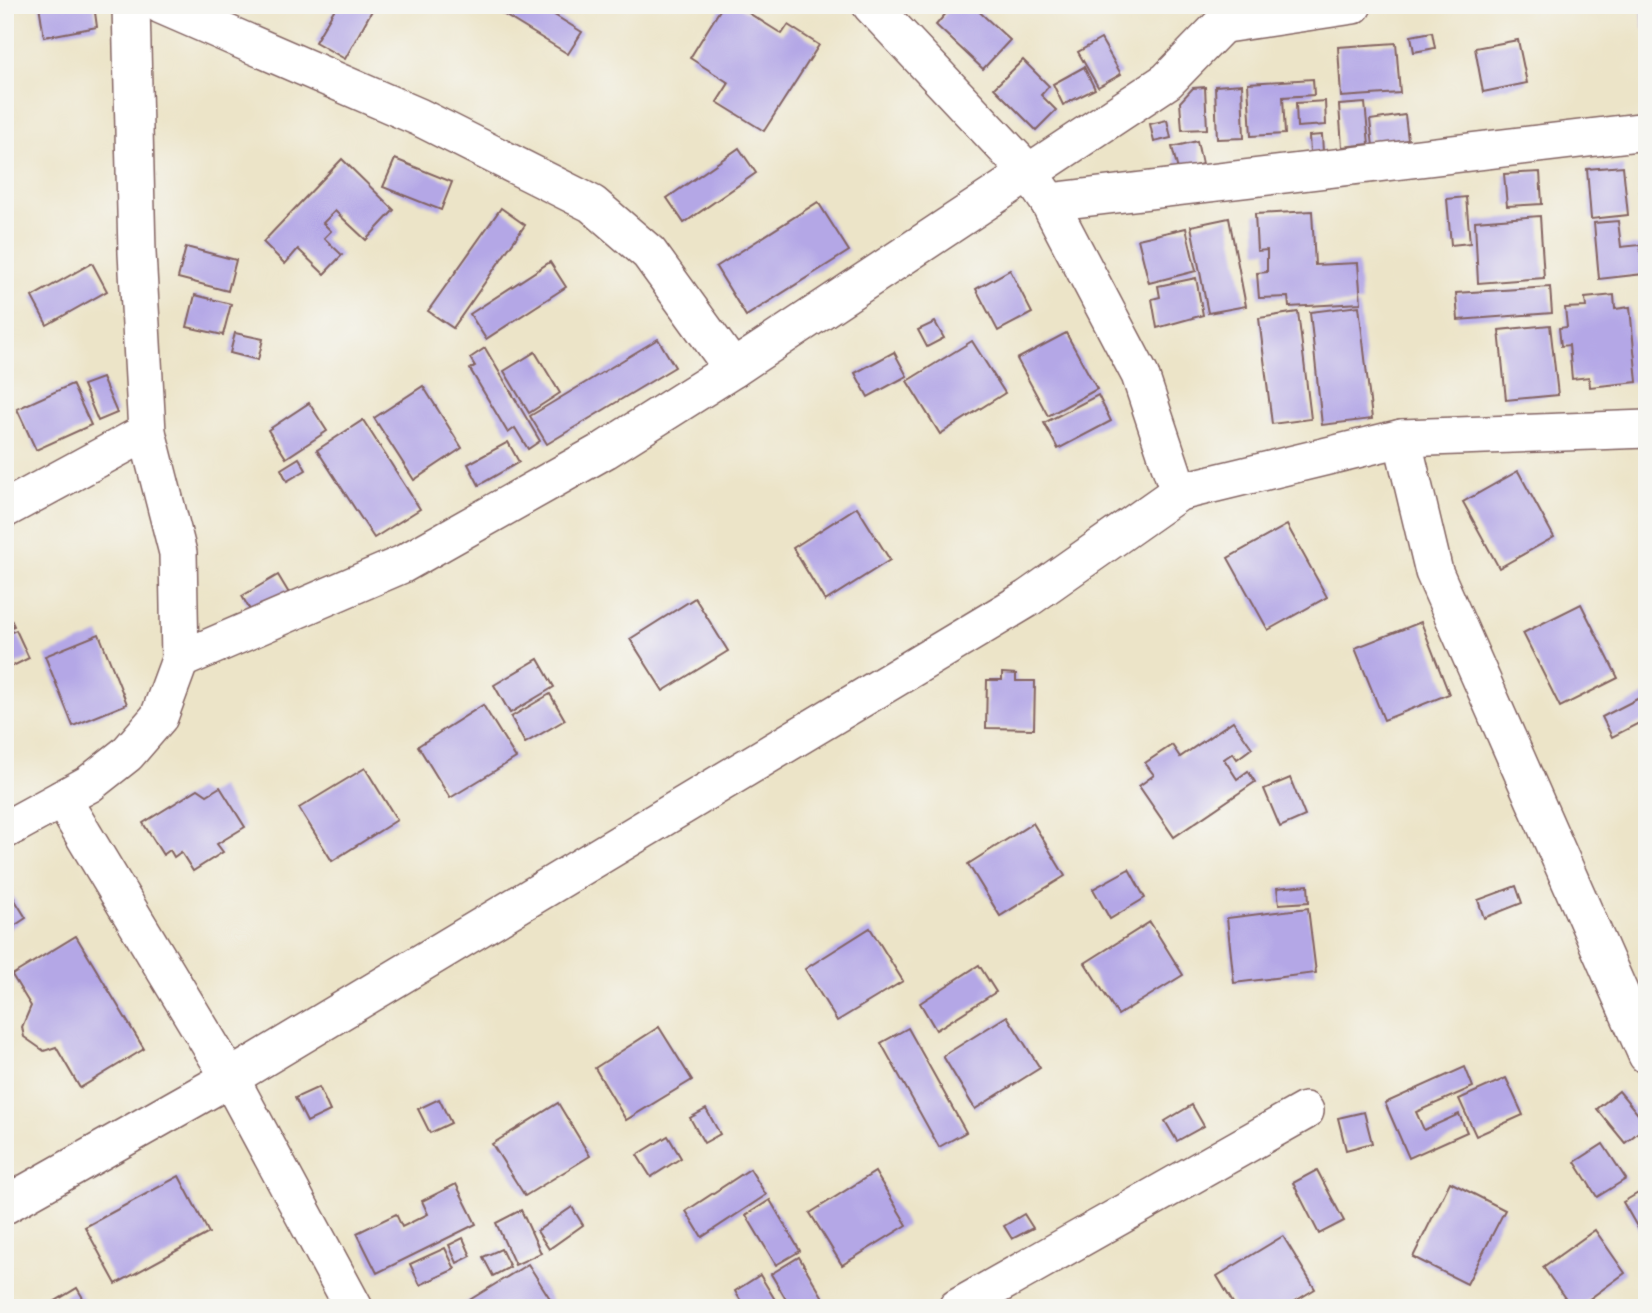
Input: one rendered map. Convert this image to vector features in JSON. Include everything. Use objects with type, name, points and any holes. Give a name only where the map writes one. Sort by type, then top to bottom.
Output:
[{"type":"street","points":[[5,830],[89,784],[127,754],[159,717],[180,660],[178,554],[147,432],[137,253],[131,5]]},
{"type":"street","points":[[161,5],[419,117],[593,204],[649,253],[733,369]]},
{"type":"street","points":[[871,5],[1039,187],[1140,375],[1179,492]]},
{"type":"street","points":[[180,660],[403,564],[605,450],[733,369],[1039,187],[1167,81],[1233,15],[1353,5]]},
{"type":"street","points":[[1039,187],[1647,131]]},
{"type":"street","points":[[5,1205],[230,1078],[1027,599],[1179,492],[1402,438],[1647,429]]},
{"type":"street","points":[[5,509],[147,432]]},
{"type":"street","points":[[1402,438],[1434,572],[1647,1055]]},
{"type":"street","points":[[62,799],[230,1078],[354,1308]]},
{"type":"street","points":[[957,1308],[1305,1111]]},
{"type":"building","points":[[39,5],[94,5],[97,27],[44,37]]},
{"type":"building","points":[[337,5],[375,5],[345,59],[315,42]]},
{"type":"building","points":[[488,5],[538,5],[582,32],[568,54]]},
{"type":"building","points":[[723,5],[736,5],[782,34],[788,25],[819,45],[764,131],[717,102],[729,83],[690,58]]},
{"type":"building","points":[[953,5],[972,5],[1010,40],[983,69],[936,25]]},
{"type":"building","points":[[1642,11],[1647,11],[1647,29],[1643,29]]},
{"type":"building","points":[[1432,32],[1435,48],[1414,52],[1411,36]]},
{"type":"building","points":[[1101,39],[1121,74],[1098,87],[1078,52]]},
{"type":"building","points":[[1518,40],[1527,83],[1483,92],[1475,48]]},
{"type":"building","points":[[1396,43],[1400,93],[1341,97],[1338,47]]},
{"type":"building","points":[[1023,60],[1049,86],[1041,95],[1056,110],[1036,130],[994,88]]},
{"type":"building","points":[[1084,67],[1095,89],[1063,105],[1053,84]]},
{"type":"building","points":[[1313,79],[1314,95],[1283,97],[1285,134],[1251,136],[1248,83]]},
{"type":"building","points":[[1242,84],[1244,138],[1217,139],[1215,86]]},
{"type":"building","points":[[1205,87],[1207,129],[1182,130],[1180,102],[1193,88]]},
{"type":"building","points":[[1325,101],[1326,125],[1297,127],[1296,103]]},
{"type":"building","points":[[1365,103],[1369,144],[1342,147],[1339,105]]},
{"type":"building","points":[[1405,115],[1408,140],[1373,146],[1370,120]]},
{"type":"building","points":[[1167,120],[1171,138],[1154,142],[1150,124]]},
{"type":"building","points":[[1322,135],[1323,152],[1310,153],[1309,136]]},
{"type":"building","points":[[1197,141],[1202,164],[1178,170],[1172,147]]},
{"type":"building","points":[[739,148],[756,173],[684,223],[667,198]]},
{"type":"building","points":[[342,159],[394,210],[366,240],[335,211],[323,223],[331,231],[324,238],[342,255],[324,274],[298,249],[285,264],[263,242]]},
{"type":"building","points":[[395,159],[452,182],[441,210],[383,187]]},
{"type":"building","points":[[1623,166],[1628,215],[1591,219],[1587,169]]},
{"type":"building","points":[[1540,172],[1542,204],[1507,206],[1504,174]]},
{"type":"building","points":[[1647,181],[1647,250],[1645,250],[1639,182]]},
{"type":"building","points":[[1466,197],[1470,243],[1451,245],[1447,199]]},
{"type":"building","points":[[818,202],[849,251],[746,316],[716,267]]},
{"type":"building","points":[[501,208],[525,225],[453,328],[428,311]]},
{"type":"building","points":[[1312,211],[1315,265],[1358,263],[1361,303],[1289,307],[1288,297],[1259,298],[1257,273],[1267,272],[1267,250],[1257,251],[1255,214]]},
{"type":"building","points":[[1540,216],[1544,278],[1478,283],[1475,221]]},
{"type":"building","points":[[1229,218],[1246,306],[1208,313],[1191,226]]},
{"type":"building","points":[[1618,221],[1621,247],[1640,245],[1643,274],[1599,279],[1594,223]]},
{"type":"building","points":[[1186,228],[1196,271],[1149,283],[1138,239]]},
{"type":"building","points":[[186,247],[236,260],[228,291],[178,278]]},
{"type":"building","points":[[550,262],[566,287],[486,339],[470,314]]},
{"type":"building","points":[[92,263],[107,291],[47,325],[32,297]]},
{"type":"building","points":[[1010,270],[1032,313],[998,331],[976,289]]},
{"type":"building","points":[[1196,278],[1203,315],[1157,328],[1152,299],[1160,297],[1158,286]]},
{"type":"building","points":[[1550,287],[1552,313],[1458,320],[1456,293]]},
{"type":"building","points":[[195,295],[231,304],[223,335],[187,327]]},
{"type":"building","points":[[1614,295],[1615,309],[1630,307],[1637,382],[1590,387],[1589,377],[1572,379],[1569,345],[1561,346],[1559,328],[1567,327],[1565,308],[1586,307],[1585,298]]},
{"type":"building","points":[[1359,306],[1372,419],[1322,425],[1310,312]]},
{"type":"building","points":[[1298,312],[1311,419],[1272,424],[1259,318]]},
{"type":"building","points":[[935,322],[944,338],[927,347],[918,330]]},
{"type":"building","points":[[1550,325],[1558,395],[1506,400],[1499,330]]},
{"type":"building","points":[[235,333],[263,339],[258,360],[230,353]]},
{"type":"building","points":[[1066,333],[1097,389],[1048,416],[1017,359]]},
{"type":"building","points":[[658,339],[675,367],[547,444],[530,416]]},
{"type":"building","points":[[972,341],[1005,393],[940,434],[907,381]]},
{"type":"building","points":[[485,348],[540,441],[528,449],[515,428],[508,433],[470,369],[475,366],[470,358]]},
{"type":"building","points":[[535,352],[560,393],[529,413],[504,371]]},
{"type":"building","points":[[894,352],[907,376],[868,397],[855,373]]},
{"type":"building","points":[[102,378],[117,413],[98,421],[83,385]]},
{"type":"building","points":[[72,384],[91,425],[36,450],[17,409]]},
{"type":"building","points":[[423,386],[462,448],[414,480],[374,418]]},
{"type":"building","points":[[1098,395],[1111,421],[1058,449],[1044,423]]},
{"type":"building","points":[[309,403],[327,431],[286,458],[268,430]]},
{"type":"building","points":[[363,420],[420,509],[374,538],[317,450]]},
{"type":"building","points":[[508,442],[519,462],[479,485],[468,464]]},
{"type":"building","points":[[299,458],[306,470],[287,481],[281,469]]},
{"type":"building","points":[[1518,471],[1554,537],[1499,568],[1463,502]]},
{"type":"building","points":[[857,507],[890,560],[825,601],[793,548]]},
{"type":"building","points":[[1287,525],[1327,597],[1268,630],[1228,558]]},
{"type":"building","points":[[278,575],[290,595],[254,617],[242,596]]},
{"type":"building","points":[[695,598],[728,651],[663,691],[630,639]]},
{"type":"building","points":[[1581,604],[1618,678],[1560,707],[1523,633]]},
{"type":"building","points":[[5,606],[14,626],[5,630]]},
{"type":"building","points":[[1421,622],[1449,694],[1384,720],[1355,648]]},
{"type":"building","points":[[16,630],[29,658],[5,670],[5,635]]},
{"type":"building","points":[[99,634],[127,704],[73,726],[45,656]]},
{"type":"building","points":[[538,659],[554,687],[510,713],[494,685]]},
{"type":"building","points":[[1002,673],[1016,674],[1016,681],[1035,681],[1034,729],[986,728],[987,680],[1002,680]]},
{"type":"building","points":[[550,694],[565,720],[525,743],[511,717]]},
{"type":"building","points":[[1647,694],[1647,719],[1612,737],[1602,717]]},
{"type":"building","points":[[483,705],[516,758],[450,798],[418,746]]},
{"type":"building","points":[[1233,721],[1252,748],[1237,759],[1233,753],[1224,759],[1237,779],[1248,771],[1255,782],[1174,837],[1139,786],[1154,775],[1145,763],[1172,745],[1180,757]]},
{"type":"building","points":[[365,768],[397,820],[332,861],[299,808]]},
{"type":"building","points":[[1290,778],[1305,816],[1280,827],[1264,789]]},
{"type":"building","points":[[220,787],[245,827],[217,844],[223,852],[193,871],[181,852],[174,857],[170,850],[163,855],[143,823],[198,789],[207,795]]},
{"type":"building","points":[[1033,823],[1065,876],[1000,916],[968,864]]},
{"type":"building","points":[[1129,869],[1145,898],[1110,919],[1093,889]]},
{"type":"building","points":[[5,884],[26,918],[5,932]]},
{"type":"building","points":[[1308,885],[1309,902],[1279,904],[1277,888]]},
{"type":"building","points":[[1516,886],[1522,903],[1484,918],[1478,900]]},
{"type":"building","points":[[1308,908],[1316,973],[1234,983],[1227,918]]},
{"type":"building","points":[[1150,922],[1183,975],[1118,1015],[1085,963]]},
{"type":"building","points":[[870,928],[903,981],[837,1021],[805,969]]},
{"type":"building","points":[[76,936],[144,1049],[80,1088],[56,1047],[44,1051],[24,1037],[22,1027],[31,1006],[12,975]]},
{"type":"building","points":[[979,965],[996,992],[936,1030],[920,1003]]},
{"type":"building","points":[[1007,1016],[1040,1068],[975,1109],[943,1056]]},
{"type":"building","points":[[659,1027],[692,1080],[626,1120],[595,1068]]},
{"type":"building","points":[[908,1028],[966,1132],[939,1147],[881,1043]]},
{"type":"building","points":[[1465,1067],[1473,1087],[1416,1112],[1424,1130],[1459,1114],[1467,1132],[1409,1158],[1385,1103]]},
{"type":"building","points":[[1506,1078],[1523,1115],[1476,1136],[1459,1099]]},
{"type":"building","points":[[319,1087],[330,1111],[307,1122],[295,1098]]},
{"type":"building","points":[[1619,1091],[1647,1125],[1625,1143],[1597,1109]]},
{"type":"building","points":[[439,1099],[451,1123],[430,1133],[418,1109]]},
{"type":"building","points":[[558,1103],[590,1156],[525,1196],[492,1144]]},
{"type":"building","points":[[1192,1105],[1204,1126],[1177,1141],[1165,1121]]},
{"type":"building","points":[[706,1109],[720,1134],[704,1143],[690,1118]]},
{"type":"building","points":[[1364,1112],[1372,1143],[1346,1150],[1338,1118]]},
{"type":"building","points":[[668,1136],[681,1158],[651,1177],[637,1155]]},
{"type":"building","points":[[1603,1144],[1626,1179],[1597,1197],[1575,1162]]},
{"type":"building","points":[[750,1169],[766,1195],[702,1237],[686,1211]]},
{"type":"building","points":[[1317,1170],[1344,1221],[1319,1234],[1293,1183]]},
{"type":"building","points":[[875,1172],[907,1225],[842,1265],[810,1213]]},
{"type":"building","points":[[179,1176],[209,1233],[116,1284],[85,1227]]},
{"type":"building","points":[[1450,1182],[1505,1210],[1467,1284],[1413,1257]]},
{"type":"building","points":[[456,1184],[476,1224],[377,1273],[357,1233],[396,1214],[402,1227],[428,1214],[422,1201]]},
{"type":"building","points":[[1647,1188],[1647,1244],[1623,1202]]},
{"type":"building","points":[[770,1200],[800,1251],[776,1265],[746,1215]]},
{"type":"building","points":[[572,1207],[583,1225],[549,1249],[537,1231]]},
{"type":"building","points":[[521,1210],[541,1253],[515,1265],[496,1223]]},
{"type":"building","points":[[1024,1214],[1033,1228],[1012,1239],[1004,1226]]},
{"type":"building","points":[[1595,1230],[1625,1273],[1577,1308],[1572,1308],[1543,1267]]},
{"type":"building","points":[[1283,1236],[1315,1289],[1284,1308],[1236,1308],[1217,1276]]},
{"type":"building","points":[[463,1238],[471,1256],[457,1263],[449,1245]]},
{"type":"building","points":[[445,1248],[455,1269],[420,1285],[410,1264]]},
{"type":"building","points":[[501,1249],[510,1267],[493,1276],[483,1257]]},
{"type":"building","points":[[799,1257],[829,1308],[791,1308],[771,1274]]},
{"type":"building","points":[[528,1264],[556,1308],[465,1308],[463,1304]]},
{"type":"building","points":[[760,1275],[780,1308],[745,1308],[735,1291]]},
{"type":"building","points":[[77,1288],[89,1308],[44,1308]]}]
